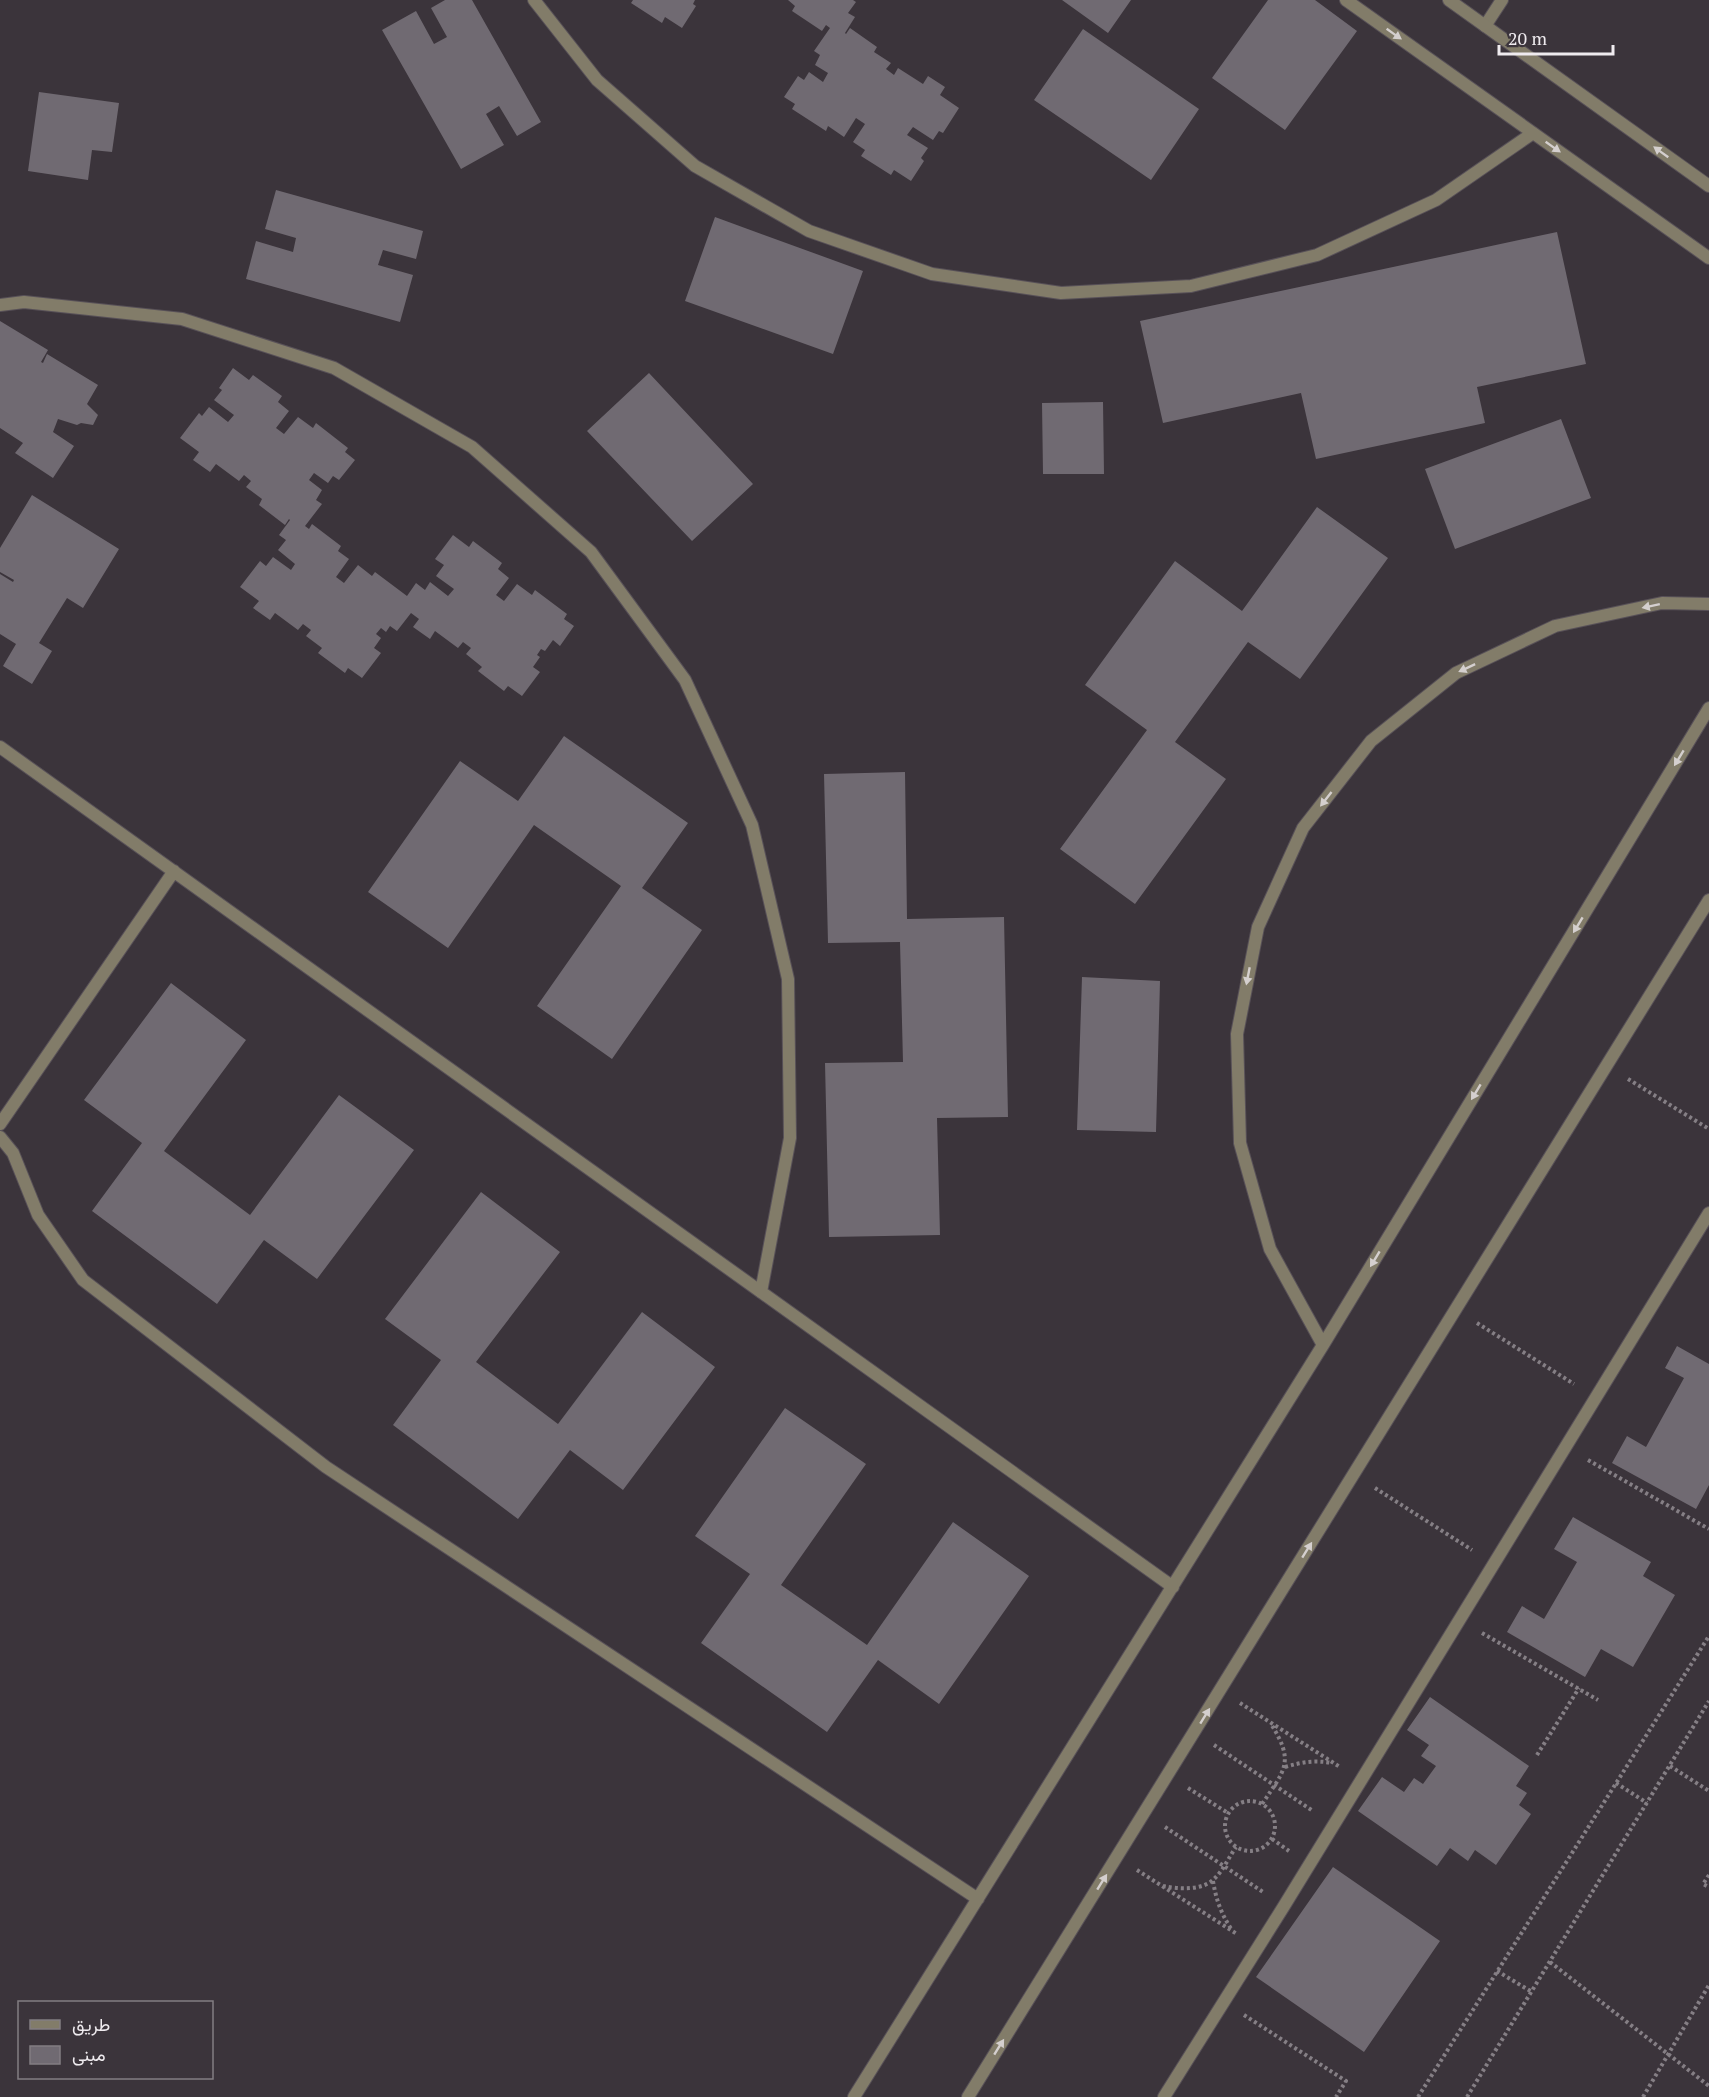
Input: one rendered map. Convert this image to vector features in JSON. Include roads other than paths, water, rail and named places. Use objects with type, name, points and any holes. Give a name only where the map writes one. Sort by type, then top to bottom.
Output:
[{"type":"street","points":[[534,0],[597,80],[695,166],[808,231],[932,274],[1061,293],[1191,286],[1317,255],[1436,200],[1533,133]]},
{"type":"street","points":[[1346,0],[1709,258]]},
{"type":"street","points":[[1449,0],[1709,186]]},
{"type":"street","points":[[1485,26],[1502,0]]},
{"type":"street","points":[[0,305],[24,302],[182,319],[334,368],[472,447],[591,552],[685,680],[752,825],[788,979],[790,1138],[761,1292]]},
{"type":"street","points":[[1323,1345],[1270,1249],[1240,1143],[1237,1034],[1258,927],[1303,828],[1371,741],[1456,673],[1555,626],[1662,603],[1709,604]]},
{"type":"street","points":[[854,2097],[1323,1345],[1709,708]]},
{"type":"street","points":[[0,747],[1173,1587]]},
{"type":"street","points":[[0,1124],[174,871]]},
{"type":"street","points":[[968,2097],[1709,900]]},
{"type":"street","points":[[0,1137],[13,1153],[38,1215],[83,1280],[326,1467],[978,1899]]},
{"type":"street","points":[[1164,2097],[1284,1906],[1709,1212]]}]
